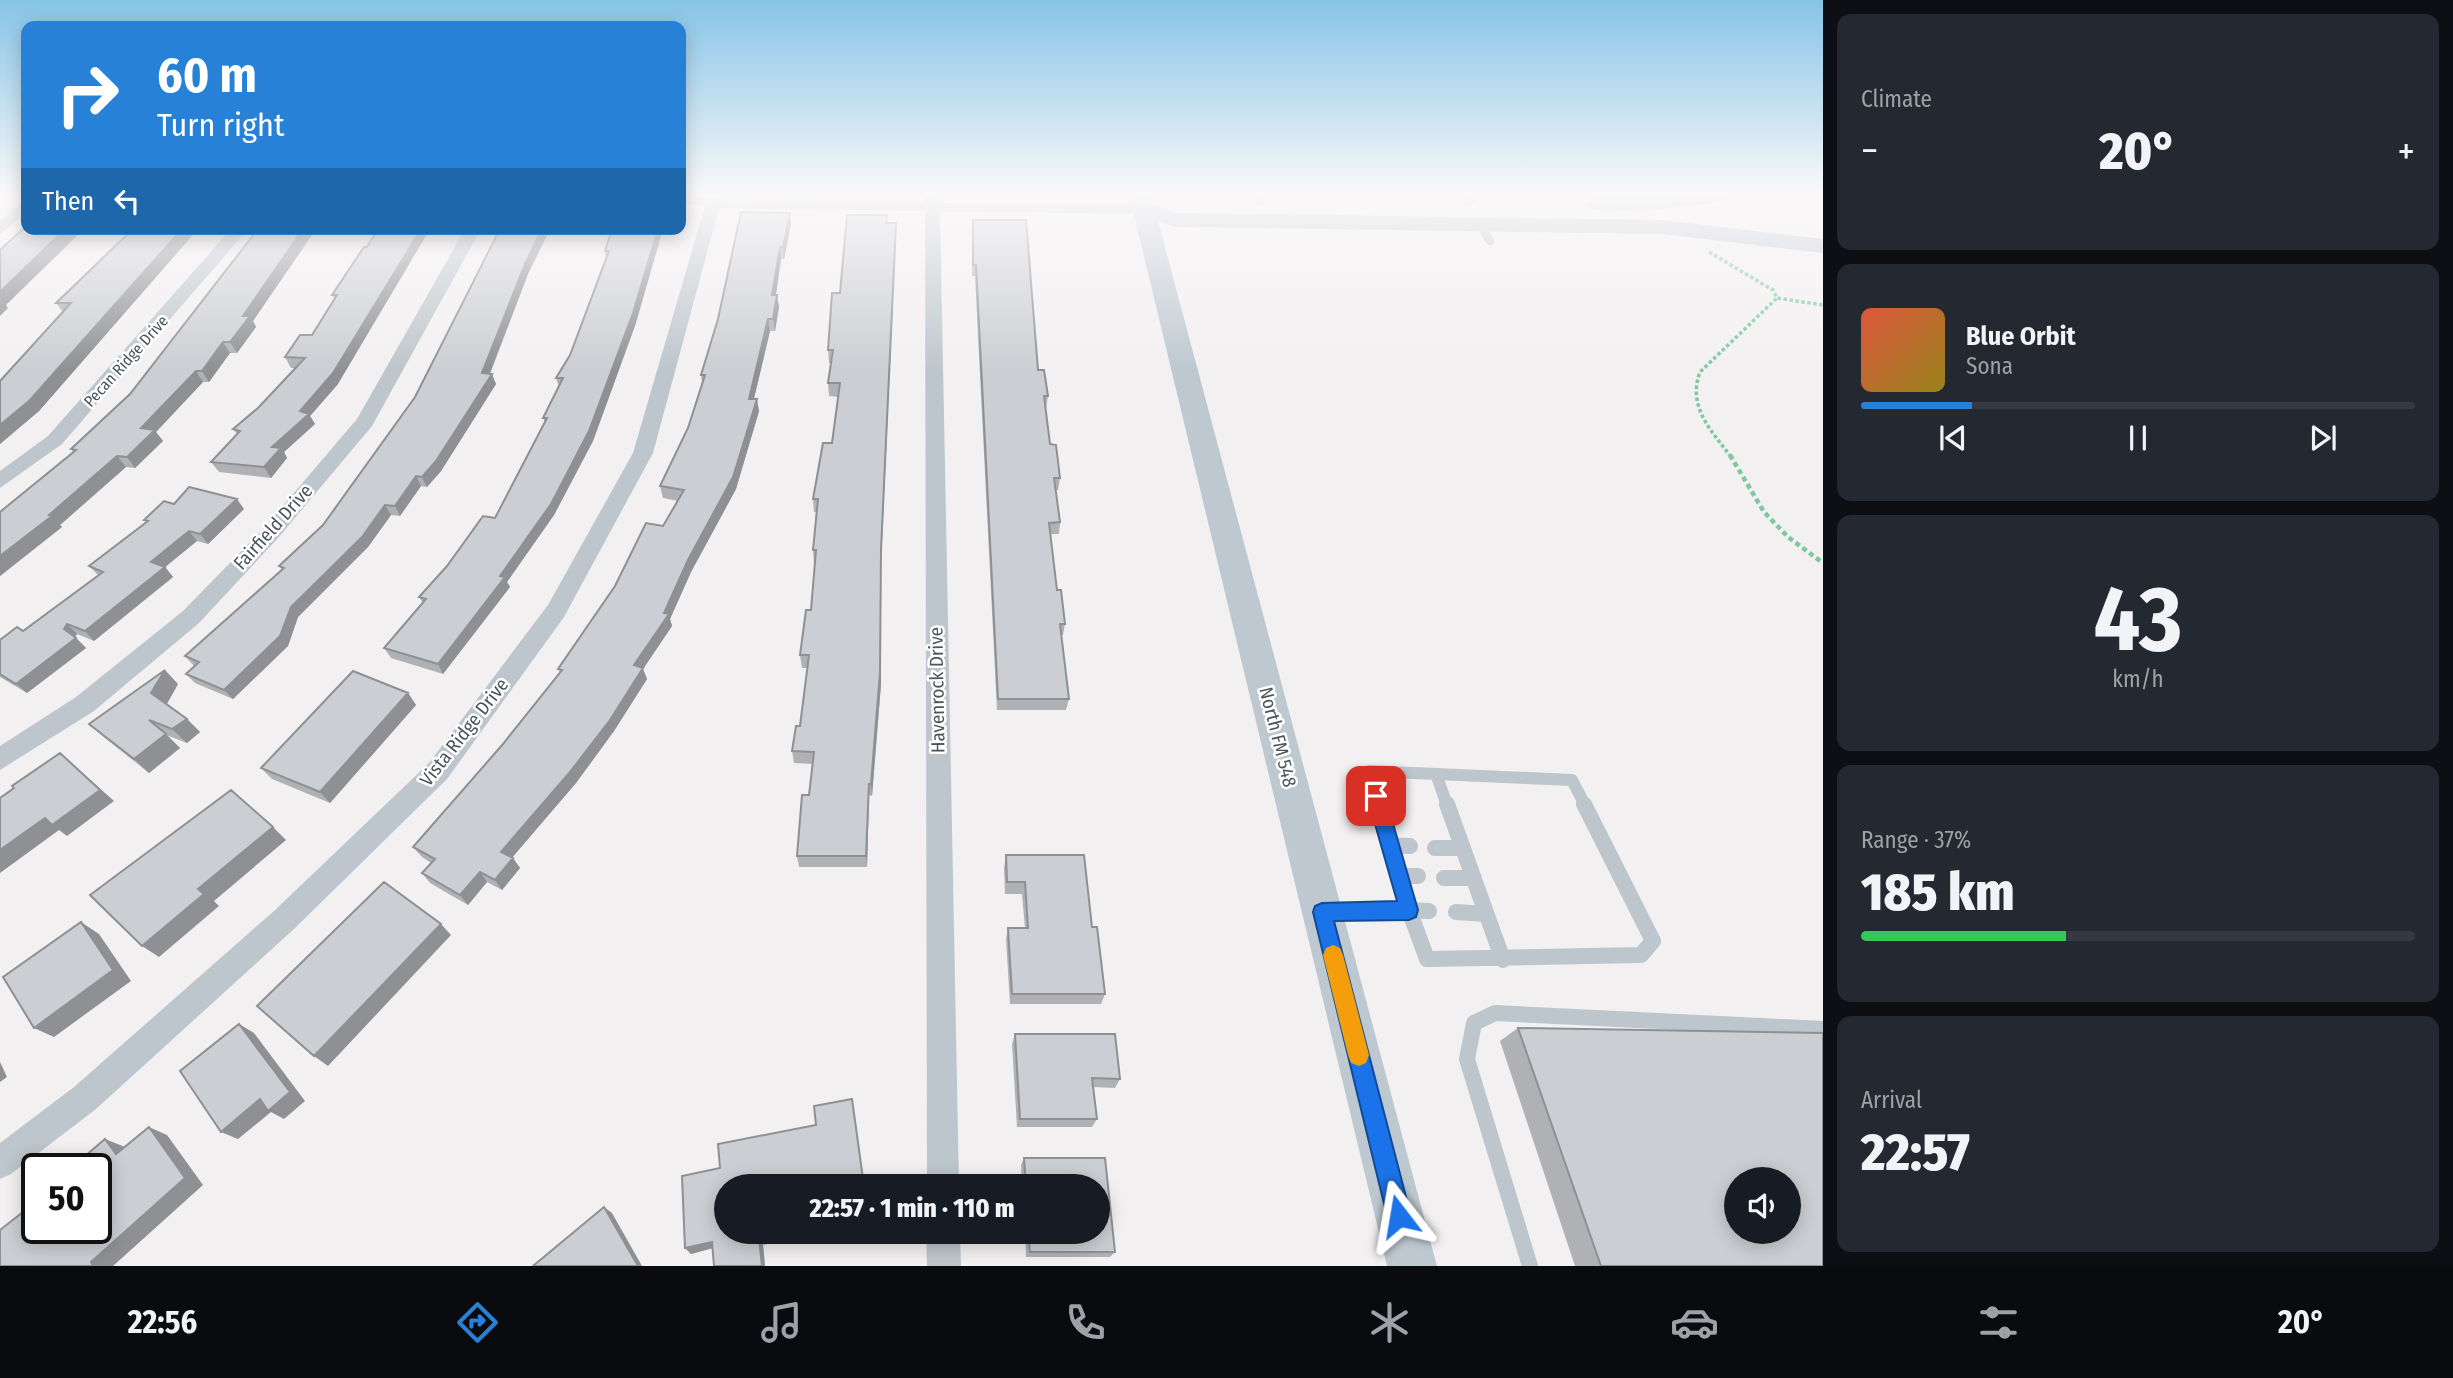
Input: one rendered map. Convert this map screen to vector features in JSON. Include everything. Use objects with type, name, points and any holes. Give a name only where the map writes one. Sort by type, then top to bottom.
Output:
[{"type":"main road","name":"North FM 548","points":[[1155,253],[1412,1266]]},
{"type":"street","name":"Pecan Ridge Drive","points":[[0,481],[55,440],[219,253]]},
{"type":"street","name":"Fairfield Drive","points":[[0,759],[85,704],[191,617],[271,533],[365,422],[460,253]]},
{"type":"street","name":"Vista Ridge Drive","points":[[0,1163],[85,1098],[265,938],[438,771],[556,611],[643,453],[699,253]]},
{"type":"street","name":"Havenrock Drive","points":[[933,253],[943,1174]]},
{"type":"street","points":[[943,1244],[944,1266]]},
{"type":"lane","points":[[1369,772],[1572,780],[1653,941],[1641,955],[1503,960],[1427,959],[1390,845],[1369,772]]},
{"type":"lane","points":[[1436,774],[1503,960]]},
{"type":"lane","points":[[1390,845],[1410,846]]},
{"type":"lane","points":[[1435,848],[1462,848]]},
{"type":"lane","points":[[1399,876],[1418,876]]},
{"type":"lane","points":[[1444,878],[1474,878]]},
{"type":"lane","points":[[1322,912],[1429,911]]},
{"type":"lane","points":[[1456,912],[1486,914]]},
{"type":"lane","points":[[1530,1266],[1466,1059],[1474,1023],[1495,1013],[1823,1028]]},
{"type":"path","points":[[1823,304],[1777,298],[1700,372],[1694,383],[1696,400],[1705,424],[1734,462],[1766,516],[1793,542],[1823,564]]},
{"type":"building","points":[[0,253],[40,253],[0,292]]},
{"type":"building","points":[[108,253],[161,253],[30,400],[0,425],[0,381],[71,303],[56,303]]},
{"type":"building","points":[[239,253],[286,253],[243,316],[250,316],[230,342],[223,342],[202,371],[196,371],[141,428],[155,430],[127,457],[117,456],[49,515],[52,516],[0,556],[0,512],[76,450],[71,449],[130,394]]},
{"type":"building","points":[[360,253],[406,253],[333,373],[300,411],[309,414],[272,447],[281,448],[264,467],[211,462],[240,431],[233,429],[258,408],[305,358],[285,357],[300,335],[312,335],[337,295],[332,295]]},
{"type":"building","points":[[488,253],[530,253],[482,373],[492,374],[436,461],[422,477],[416,476],[395,506],[385,505],[362,537],[291,607],[280,636],[224,690],[186,674],[199,662],[185,656],[284,568],[279,566],[323,525],[415,397]]},
{"type":"building","points":[[608,253],[651,253],[633,313],[589,431],[551,504],[500,576],[505,577],[438,664],[384,648],[426,599],[419,597],[447,566],[483,516],[495,518],[547,418],[543,418],[563,378],[556,378],[570,355]]},
{"type":"building","points":[[732,253],[779,253],[772,295],[777,295],[773,319],[768,319],[749,399],[757,399],[733,477],[688,560],[664,613],[669,614],[634,665],[643,668],[610,720],[570,772],[501,852],[513,858],[495,880],[480,872],[460,895],[422,873],[435,859],[413,847],[503,744],[562,670],[558,669],[615,586],[646,523],[663,526],[684,490],[660,486],[688,428],[705,375],[701,375],[718,319]]},
{"type":"building","points":[[844,253],[895,253],[881,550],[880,672],[869,784],[866,856],[797,856],[802,795],[809,795],[814,752],[792,751],[796,726],[800,726],[809,655],[800,655],[806,610],[811,610],[816,550],[813,550],[818,499],[813,499],[823,443],[832,443],[840,383],[828,383],[833,350],[828,350],[832,293],[840,293]]},
{"type":"building","points":[[973,253],[1029,253],[1038,370],[1044,370],[1048,396],[1044,396],[1050,444],[1056,445],[1060,478],[1054,478],[1060,522],[1049,523],[1057,590],[1061,590],[1065,624],[1060,624],[1069,699],[998,699],[976,265],[973,265]]},
{"type":"building","points":[[189,487],[237,499],[200,534],[189,531],[151,562],[165,567],[85,631],[67,624],[64,629],[76,638],[16,684],[0,674],[0,640],[17,627],[23,631],[103,572],[89,566],[148,521],[144,520],[164,501],[174,504]]},
{"type":"building","points":[[165,670],[151,693],[187,719],[172,729],[149,720],[166,734],[134,759],[89,724]]},
{"type":"building","points":[[353,671],[408,693],[320,792],[261,768]]},
{"type":"building","points":[[60,753],[100,790],[52,825],[45,818],[0,850],[0,798],[14,788],[12,786]]},
{"type":"building","points":[[231,790],[273,827],[198,889],[204,894],[142,946],[90,895]]},
{"type":"building","points":[[1006,855],[1084,855],[1092,927],[1097,927],[1105,994],[1012,994],[1008,928],[1028,928],[1025,882],[1007,882]]},
{"type":"building","points":[[384,882],[441,924],[314,1056],[257,1006]]},
{"type":"building","points":[[81,922],[113,970],[34,1028],[3,977]]},
{"type":"building","points":[[239,1024],[290,1092],[268,1111],[260,1099],[221,1132],[180,1071]]},
{"type":"building","points":[[1518,1028],[1823,1033],[1823,1266],[1601,1266]]},
{"type":"building","points":[[1015,1034],[1115,1034],[1120,1079],[1092,1078],[1097,1119],[1020,1119]]},
{"type":"building","points":[[852,1099],[862,1174],[714,1174],[714,1244],[760,1244],[762,1266],[714,1266],[712,1242],[685,1248],[682,1176],[720,1168],[718,1144],[816,1125],[814,1106]]},
{"type":"building","points":[[149,1127],[185,1178],[112,1243],[112,1153],[89,1153],[105,1139],[116,1154]]},
{"type":"building","points":[[1024,1158],[1105,1158],[1107,1174],[1025,1174]]},
{"type":"building","points":[[1110,1205],[1115,1252],[1030,1252],[1029,1244],[1110,1244]]},
{"type":"building","points":[[604,1207],[638,1266],[533,1266]]},
{"type":"building","points":[[21,1214],[21,1244],[111,1244],[91,1262],[93,1266],[0,1266],[0,1230]]},
{"type":"slow traffic","points":[[1333,955],[1359,1055]]},
{"type":"route","points":[[1376,796],[1409,910],[1322,912],[1399,1216]]}]
